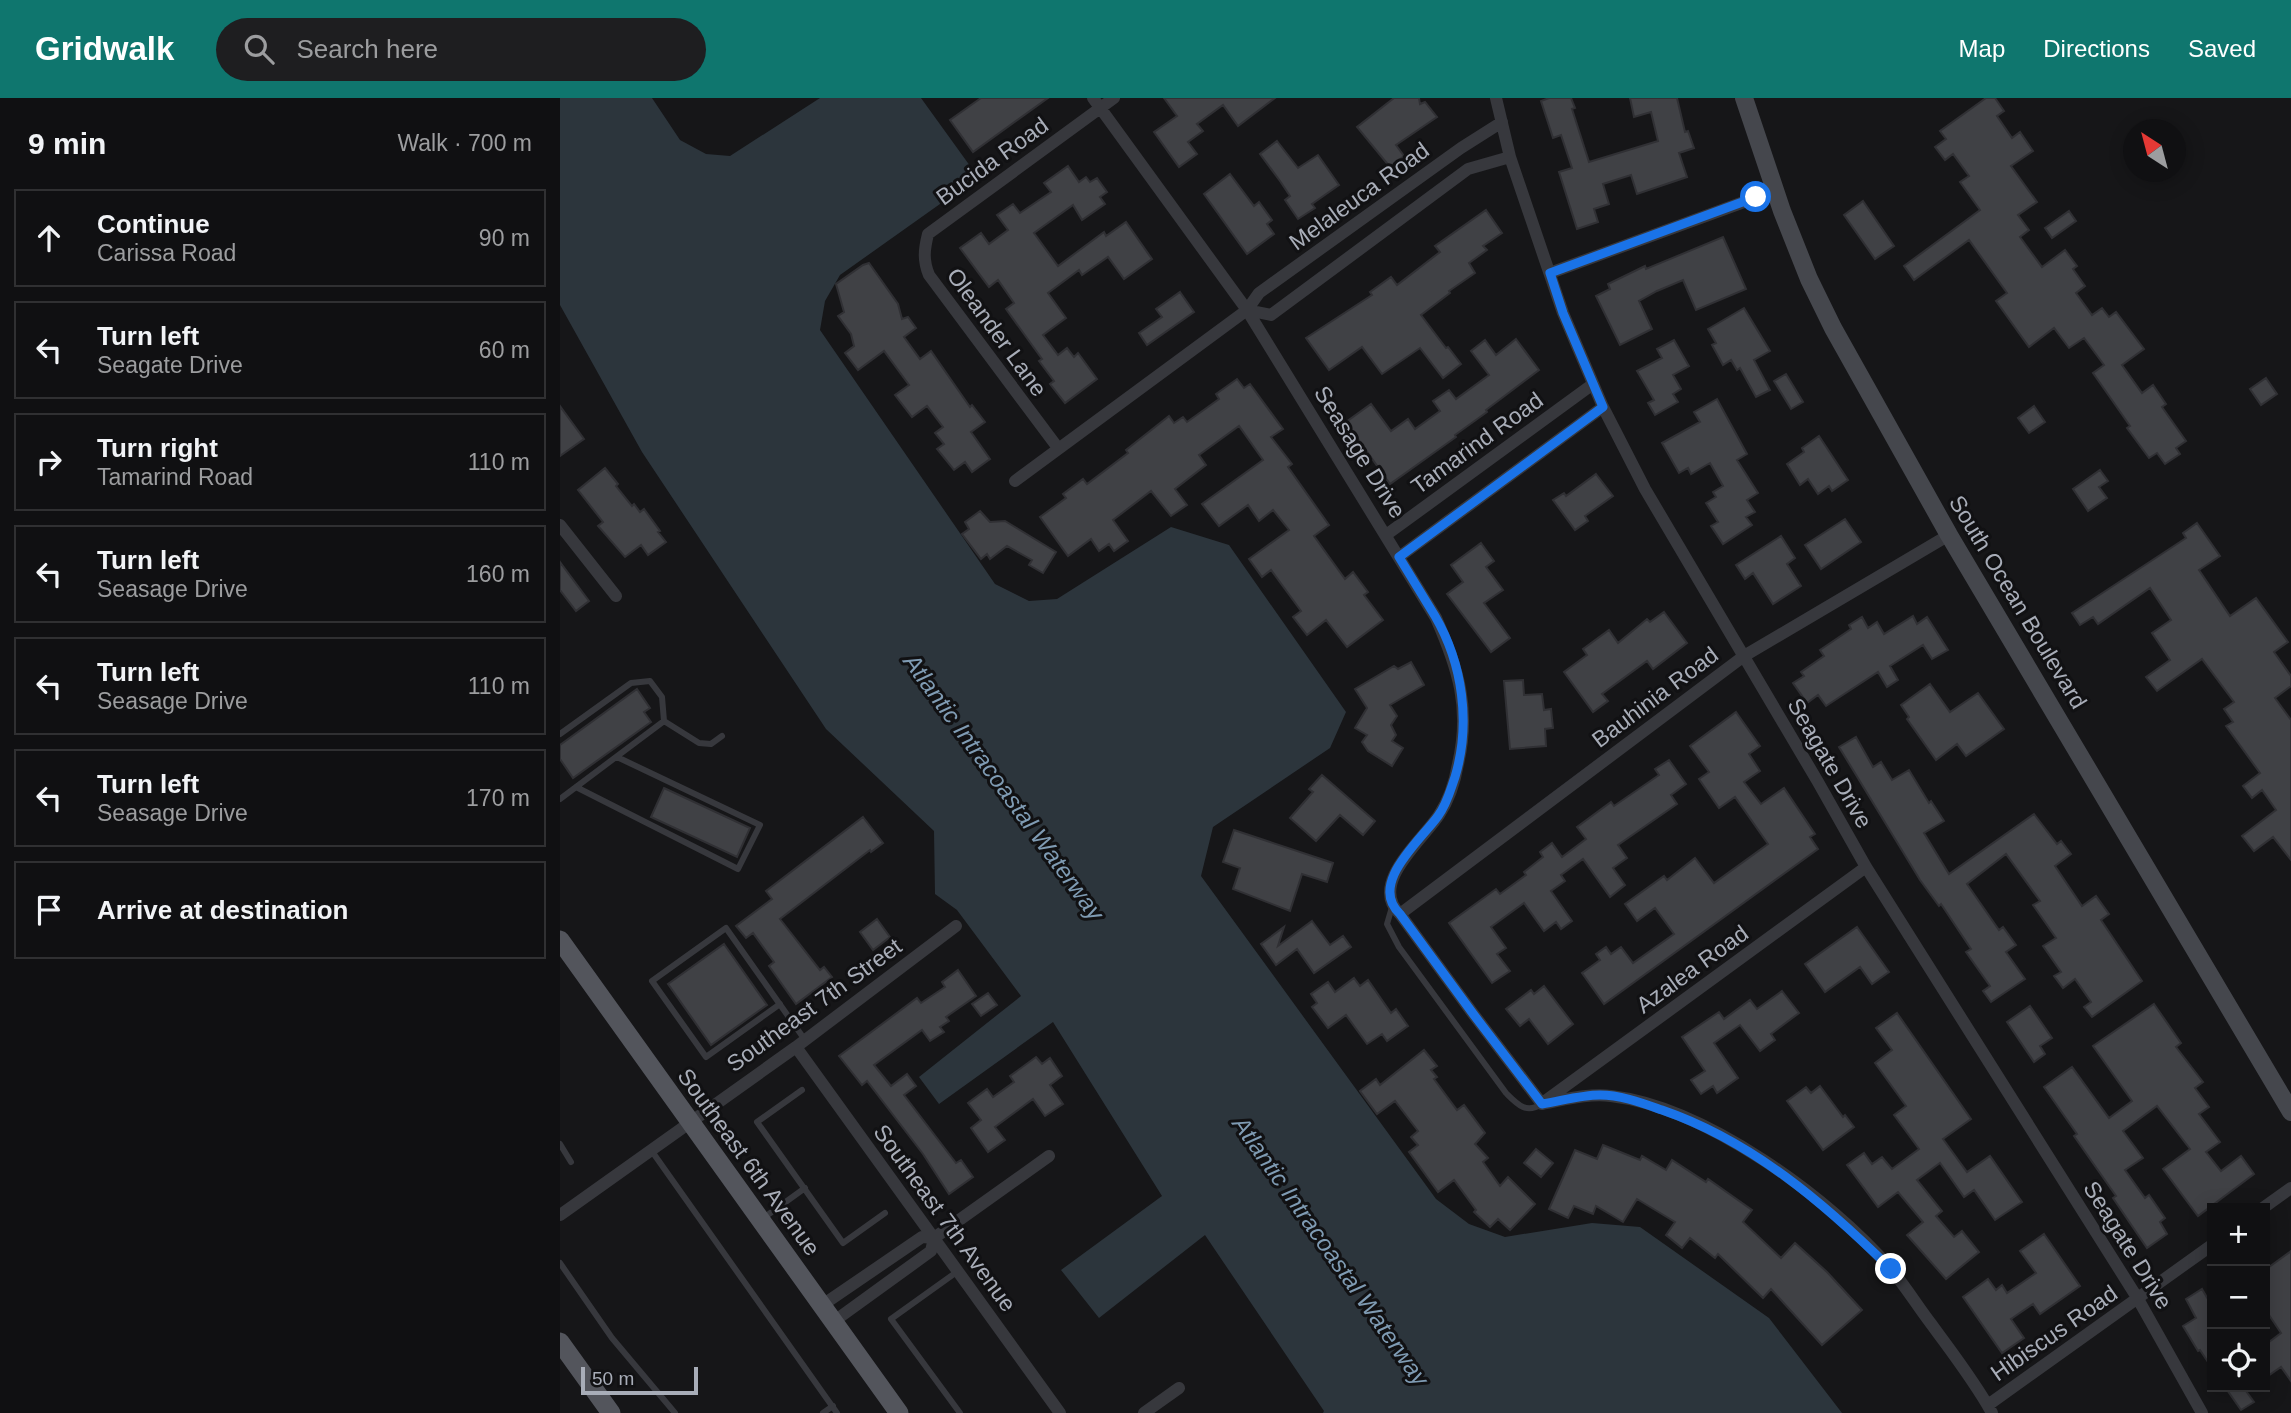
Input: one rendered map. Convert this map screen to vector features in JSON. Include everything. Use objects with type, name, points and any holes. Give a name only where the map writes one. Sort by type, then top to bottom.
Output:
[{"type":"main road","name":"South Ocean Boulevard","points":[[1744,98],[1774,191],[1809,279],[1833,328],[1949,535],[2291,1112]]},
{"type":"main road","name":"Southeast 6th Avenue","points":[[560,940],[895,1412]]},
{"type":"main road","points":[[560,1342],[611,1413]]},
{"type":"street","name":"Bucida Road","points":[[928,234],[1097,103],[1114,98]]},
{"type":"street","name":"Seagate Drive","points":[[1496,98],[1510,157],[1563,313],[1603,407],[1644,489],[1866,867],[2138,1298],[2202,1413]]},
{"type":"street","name":"Seasage Drive","points":[[1097,103],[1247,310],[1436,618],[1452,655],[1462,688],[1463,727],[1458,764],[1447,802],[1389,882],[1389,897],[1396,910]]},
{"type":"street","name":"Melaleuca Road","points":[[1015,481],[1247,310],[1259,293],[1461,148],[1502,122]]},
{"type":"street","name":"Melaleuca Road","points":[[1247,310],[1271,315],[1468,169],[1510,157]]},
{"type":"street","points":[[1550,273],[1774,191]]},
{"type":"street","name":"Oleander Lane","points":[[928,234],[924,262],[929,275],[1058,448]]},
{"type":"street","name":"Tamarind Road","points":[[1386,535],[1593,384]]},
{"type":"street","name":"Tamarind Road","points":[[1399,557],[1603,407]]},
{"type":"street","points":[[560,525],[616,596]]},
{"type":"street","name":"Bauhinia Road","points":[[1396,910],[1744,656],[1949,535]]},
{"type":"street","name":"Azalea Road","points":[[1542,1104],[1866,867]]},
{"type":"street","points":[[1396,910],[1542,1104],[1598,1095],[1636,1101],[1696,1122],[1725,1136],[1771,1166],[1833,1214],[1891,1269],[1990,1409]]},
{"type":"street","name":"Southeast 7th Street","points":[[560,1215],[801,1043],[956,926]]},
{"type":"street","name":"Southeast 7th Avenue","points":[[801,1043],[934,1238],[1060,1413]]},
{"type":"street","points":[[827,1314],[922,1237],[934,1238],[1049,1156]]},
{"type":"street","points":[[2270,1203],[2291,1188]]},
{"type":"street","points":[[827,1314],[931,1251],[934,1238]]},
{"type":"street","name":"Hibiscus Road","points":[[1990,1409],[2207,1249]]},
{"type":"street","points":[[1144,1413],[1179,1388]]},
{"type":"lane","points":[[560,734],[631,683],[650,681],[662,697],[664,721]]},
{"type":"lane","points":[[664,721],[699,743],[711,744],[722,736]]},
{"type":"lane","points":[[560,799],[664,721]]},
{"type":"lane","points":[[576,787],[738,869],[760,825],[617,757]]},
{"type":"lane","points":[[1396,910],[1387,924],[1399,947],[1506,1094],[1521,1108],[1530,1110],[1542,1104]]},
{"type":"lane","points":[[780,1004],[706,1057],[652,981],[726,928],[780,1004],[801,1043]]},
{"type":"lane","points":[[802,1090],[757,1122],[843,1243],[885,1213]]},
{"type":"lane","points":[[560,1144],[571,1162]]},
{"type":"lane","points":[[650,1150],[837,1413]]},
{"type":"lane","points":[[761,1220],[804,1188]]},
{"type":"lane","points":[[560,1264],[612,1338],[675,1413]]},
{"type":"lane","points":[[958,1271],[891,1319],[960,1413]]},
{"type":"lane","points":[[823,1413],[833,1406]]},
{"type":"water","name":"Atlantic Intracoastal Waterway","points":[[560,98],[652,98],[680,140],[706,154],[730,156],[820,98],[921,98],[978,177],[840,275],[825,301],[820,330],[995,584],[1029,601],[1057,599],[1171,527],[1229,545],[1346,712],[1330,748],[1213,827],[1201,876],[1436,1199],[1469,1224],[1505,1237],[1592,1223],[1640,1227],[1769,1318],[1842,1413],[1323,1413],[1205,1235],[1099,1318],[1061,1270],[1162,1196],[1053,1022],[939,1104],[919,1077],[1021,996],[957,910],[935,894],[934,831],[826,729],[642,452],[560,305]]},
{"type":"building","points":[[981,98],[1048,98],[973,152],[950,120]]},
{"type":"building","points":[[1164,98],[1275,98],[1238,126],[1223,105],[1197,124],[1203,131],[1188,142],[1197,154],[1179,167],[1154,132],[1177,116]]},
{"type":"building","points":[[1394,98],[1419,98],[1420,104],[1425,102],[1437,117],[1396,145],[1404,156],[1390,167],[1357,127]]},
{"type":"building","points":[[1549,98],[1571,98],[1589,162],[1658,141],[1651,112],[1634,117],[1630,98],[1677,98],[1685,132],[1688,131],[1694,148],[1679,153],[1687,177],[1637,194],[1631,175],[1603,184],[1609,204],[1594,209],[1598,222],[1577,229],[1559,172],[1572,168],[1561,135],[1553,138],[1541,101]]},
{"type":"building","points":[[1986,98],[1995,98],[2004,111],[1997,116],[2012,138],[2020,132],[2033,151],[2011,166],[2037,202],[2018,215],[2029,230],[2020,237],[2042,267],[2065,250],[2077,266],[2073,269],[2085,286],[2076,293],[2092,315],[2102,308],[2109,317],[2116,312],[2144,349],[2122,365],[2142,393],[2153,385],[2166,404],[2162,407],[2186,441],[2176,448],[2180,454],[2165,464],[2157,453],[2149,458],[2127,428],[2130,426],[2093,373],[2104,365],[2084,338],[2069,348],[2054,328],[2029,347],[1996,301],[2007,293],[1969,240],[1914,280],[1904,266],[1980,210],[1960,182],[1969,176],[1953,154],[1945,160],[1935,147],[1946,139],[1940,131]]},
{"type":"building","points":[[1277,141],[1298,168],[1318,155],[1339,185],[1312,204],[1315,208],[1298,219],[1285,200],[1290,196],[1260,154]]},
{"type":"building","points":[[1068,166],[1079,182],[1086,177],[1090,182],[1097,178],[1107,192],[1100,197],[1105,204],[1082,220],[1073,205],[1034,233],[1058,266],[1104,232],[1106,236],[1126,222],[1152,259],[1124,279],[1108,257],[1082,275],[1079,270],[1048,293],[1066,318],[1043,335],[1058,355],[1067,348],[1074,357],[1078,353],[1097,379],[1065,403],[1050,384],[1054,381],[1039,361],[1042,359],[1006,309],[1014,303],[998,280],[989,287],[960,248],[981,233],[989,244],[1008,230],[997,215],[1013,204],[1020,213],[1051,192],[1044,183]]},
{"type":"building","points":[[1230,174],[1254,206],[1259,202],[1272,220],[1267,224],[1274,234],[1247,254],[1204,194]]},
{"type":"building","points":[[1863,201],[1894,246],[1875,259],[1844,215]]},
{"type":"building","points":[[1486,210],[1502,233],[1483,246],[1487,250],[1469,263],[1475,273],[1421,315],[1461,364],[1443,378],[1420,348],[1382,374],[1362,347],[1329,370],[1306,338],[1372,295],[1370,292],[1391,277],[1397,285],[1440,252],[1435,246]]},
{"type":"building","points":[[2069,211],[2076,221],[2052,238],[2045,228]]},
{"type":"building","points":[[1723,237],[1746,289],[1696,310],[1683,280],[1657,291],[1639,301],[1652,329],[1620,345],[1596,296],[1610,289],[1608,284],[1645,266],[1646,269]]},
{"type":"building","points":[[869,263],[898,304],[902,319],[908,317],[916,328],[904,337],[920,359],[931,351],[970,407],[972,405],[985,422],[971,432],[990,459],[972,472],[965,462],[954,470],[937,449],[944,444],[935,433],[943,427],[927,406],[912,417],[895,395],[909,385],[884,351],[858,370],[845,353],[854,346],[851,334],[838,316],[844,312],[836,284]]},
{"type":"building","points":[[1180,292],[1194,312],[1147,345],[1139,333],[1162,317],[1156,309]]},
{"type":"building","points":[[1744,308],[1770,351],[1754,360],[1770,390],[1756,397],[1740,368],[1737,370],[1731,360],[1723,365],[1712,345],[1716,343],[1708,329]]},
{"type":"building","points":[[1516,339],[1539,370],[1455,435],[1456,437],[1390,484],[1346,422],[1371,404],[1391,431],[1408,419],[1415,429],[1440,411],[1433,401],[1449,390],[1456,399],[1489,375],[1471,351],[1485,340],[1496,355]]},
{"type":"building","points":[[1674,340],[1689,366],[1673,375],[1681,389],[1673,394],[1678,402],[1655,415],[1648,403],[1654,400],[1637,371],[1662,358],[1657,349]]},
{"type":"building","points":[[1786,374],[1803,402],[1791,409],[1774,381]]},
{"type":"building","points":[[2266,378],[2277,394],[2261,405],[2250,389]]},
{"type":"building","points":[[1237,379],[1244,388],[1250,384],[1283,429],[1271,437],[1292,464],[1288,467],[1329,525],[1314,536],[1345,579],[1353,572],[1368,592],[1364,595],[1383,620],[1347,647],[1326,620],[1307,635],[1293,617],[1301,611],[1271,570],[1262,577],[1249,559],[1289,530],[1273,510],[1259,521],[1248,505],[1219,526],[1202,504],[1263,460],[1239,426],[1199,455],[1206,465],[1175,489],[1187,505],[1171,516],[1151,491],[1113,520],[1128,541],[1114,551],[1109,544],[1099,551],[1091,539],[1068,556],[1040,517],[1066,498],[1063,494],[1083,479],[1087,484],[1128,453],[1126,450],[1169,416],[1174,423],[1183,417],[1187,422],[1219,399],[1216,394]]},
{"type":"building","points":[[1717,399],[1747,454],[1737,460],[1758,493],[1747,500],[1755,512],[1746,517],[1752,525],[1723,544],[1711,526],[1718,522],[1706,503],[1716,497],[1713,492],[1723,486],[1710,463],[1691,474],[1688,468],[1679,473],[1662,443],[1700,422],[1694,412]]},
{"type":"building","points":[[560,406],[584,439],[560,456]]},
{"type":"building","points":[[2034,406],[2045,422],[2029,433],[2018,418]]},
{"type":"building","points":[[1819,436],[1848,480],[1832,491],[1829,486],[1818,494],[1808,479],[1800,485],[1787,464],[1804,452],[1802,448]]},
{"type":"building","points":[[605,468],[632,506],[634,504],[640,512],[644,509],[666,542],[648,555],[641,545],[625,557],[598,526],[603,522],[578,490]]},
{"type":"building","points":[[2100,470],[2108,481],[2099,487],[2107,498],[2088,511],[2073,489]]},
{"type":"building","points":[[1596,474],[1613,496],[1585,516],[1588,521],[1575,530],[1553,500],[1564,493],[1566,496]]},
{"type":"building","points":[[980,511],[990,522],[1005,521],[1056,552],[1043,573],[1029,565],[1032,560],[1007,546],[990,559],[987,554],[981,559],[962,534],[969,529],[965,522]]},
{"type":"building","points":[[1845,519],[1861,542],[1821,569],[1805,545]]},
{"type":"building","points":[[2197,523],[2220,556],[2199,570],[2230,616],[2256,598],[2288,642],[2274,652],[2291,676],[2291,686],[2275,698],[2291,720],[2291,860],[2273,837],[2254,851],[2242,836],[2276,810],[2262,790],[2252,798],[2243,786],[2260,773],[2226,726],[2233,722],[2224,709],[2234,702],[2202,659],[2157,691],[2146,677],[2170,660],[2152,633],[2171,620],[2150,588],[2098,624],[2093,617],[2080,625],[2072,613],[2186,538],[2183,533]]},
{"type":"building","points":[[1781,536],[1795,558],[1787,564],[1801,586],[1773,604],[1753,573],[1745,579],[1736,565]]},
{"type":"building","points":[[1481,543],[1494,561],[1486,567],[1503,590],[1484,603],[1510,638],[1491,652],[1447,594],[1463,582],[1451,565]]},
{"type":"building","points":[[560,562],[589,601],[576,611],[560,590]]},
{"type":"building","points":[[1664,612],[1687,643],[1653,669],[1647,661],[1602,694],[1608,701],[1593,712],[1564,672],[1587,655],[1583,649],[1609,630],[1618,643],[1647,619],[1650,622]]},
{"type":"building","points":[[1913,616],[1917,624],[1927,617],[1948,650],[1932,659],[1923,645],[1890,666],[1898,680],[1887,687],[1878,672],[1826,706],[1818,695],[1807,703],[1793,683],[1804,676],[1801,672],[1824,656],[1820,650],[1851,629],[1849,625],[1862,617],[1868,628],[1877,622],[1884,634]]},
{"type":"building","points":[[1411,662],[1424,685],[1390,705],[1397,716],[1391,725],[1396,735],[1392,741],[1403,748],[1392,766],[1368,751],[1362,742],[1367,735],[1355,728],[1367,708],[1355,689],[1394,666],[1398,669]]},
{"type":"building","points":[[1523,680],[1524,695],[1542,694],[1544,710],[1551,709],[1553,728],[1545,729],[1546,746],[1510,749],[1504,681]]},
{"type":"building","points":[[1930,684],[1950,712],[1978,693],[2004,729],[1966,756],[1957,744],[1936,760],[1907,719],[1909,717],[1901,705]]},
{"type":"building","points":[[637,689],[650,708],[644,712],[651,722],[573,778],[560,759],[560,745]]},
{"type":"building","points":[[1736,712],[1760,746],[1749,754],[1760,771],[1744,782],[1761,804],[1784,788],[1815,834],[1810,837],[1818,849],[1604,1004],[1582,973],[1600,960],[1596,954],[1606,947],[1611,954],[1621,947],[1633,963],[1674,934],[1655,908],[1637,921],[1625,904],[1664,876],[1667,880],[1695,858],[1714,883],[1768,844],[1735,797],[1719,808],[1699,779],[1709,772],[1690,746]]},
{"type":"building","points":[[1856,737],[1873,767],[1881,762],[1892,780],[1909,770],[1929,803],[1931,801],[1944,821],[1924,833],[1949,874],[2034,814],[2057,844],[2061,841],[2071,854],[2055,866],[2082,906],[2096,896],[2109,914],[2101,920],[2142,981],[2092,1017],[2084,1007],[2091,1002],[2075,979],[2063,988],[2054,976],[2061,972],[2043,946],[2056,938],[2033,905],[2040,901],[2006,854],[1967,884],[1999,930],[2003,927],[2016,945],[2006,952],[2025,979],[1991,1002],[1983,991],[1990,986],[1966,952],[1971,949],[1941,904],[1939,906],[1920,880],[1839,747]]},
{"type":"building","points":[[1669,760],[1686,784],[1671,795],[1677,804],[1618,845],[1627,858],[1613,868],[1625,885],[1610,897],[1583,859],[1561,875],[1565,881],[1551,891],[1572,921],[1561,929],[1556,922],[1544,931],[1524,903],[1491,927],[1506,948],[1497,954],[1510,971],[1492,983],[1449,923],[1496,889],[1500,894],[1526,875],[1524,872],[1543,857],[1540,852],[1552,843],[1562,857],[1586,839],[1577,827],[1611,802],[1614,806],[1659,775],[1655,769]]},
{"type":"building","points":[[1322,775],[1375,821],[1363,835],[1340,815],[1316,841],[1290,818],[1313,792],[1309,789]]},
{"type":"building","points":[[664,788],[750,828],[737,857],[651,817]]},
{"type":"building","points":[[863,817],[883,843],[780,919],[820,970],[824,967],[832,977],[796,1004],[769,966],[774,962],[753,933],[746,938],[736,926],[772,899],[766,891]]},
{"type":"building","points":[[1234,830],[1333,863],[1327,882],[1302,874],[1290,911],[1233,889],[1240,868],[1223,862]]},
{"type":"building","points":[[877,919],[890,937],[873,950],[860,932]]},
{"type":"building","points":[[1312,921],[1330,945],[1343,936],[1351,947],[1314,973],[1297,949],[1276,965],[1261,944],[1284,927],[1278,946]]},
{"type":"building","points":[[1857,927],[1889,972],[1872,984],[1860,967],[1825,992],[1805,964]]},
{"type":"building","points":[[724,944],[767,1005],[711,1045],[668,984]]},
{"type":"building","points":[[958,970],[976,996],[946,1017],[949,1021],[940,1027],[944,1032],[930,1041],[922,1030],[874,1065],[891,1086],[907,1074],[916,1086],[904,1095],[956,1163],[961,1160],[973,1177],[949,1194],[923,1154],[867,1081],[862,1085],[839,1056],[917,998],[921,1003],[945,987],[942,982]]},
{"type":"building","points":[[1354,978],[1360,986],[1368,980],[1391,1013],[1396,1009],[1408,1026],[1387,1041],[1382,1034],[1367,1044],[1346,1015],[1328,1028],[1312,1007],[1317,1003],[1311,994],[1328,982],[1335,992]]},
{"type":"building","points":[[1544,986],[1573,1024],[1548,1044],[1529,1019],[1520,1026],[1506,1009],[1531,990],[1534,994]]},
{"type":"building","points":[[1782,991],[1799,1013],[1771,1034],[1775,1040],[1760,1051],[1740,1025],[1714,1043],[1738,1078],[1717,1093],[1713,1086],[1701,1094],[1691,1080],[1705,1071],[1682,1037],[1719,1012],[1724,1019],[1750,1000],[1757,1009]]},
{"type":"building","points":[[988,993],[997,1005],[981,1016],[972,1004]]},
{"type":"building","points":[[2154,1004],[2181,1043],[2176,1047],[2203,1082],[2195,1088],[2209,1107],[2199,1114],[2220,1142],[2206,1152],[2221,1171],[2241,1156],[2254,1174],[2215,1203],[2207,1203],[2207,1209],[2198,1216],[2163,1169],[2190,1149],[2157,1106],[2123,1131],[2143,1158],[2125,1170],[2145,1198],[2149,1195],[2165,1218],[2160,1222],[2167,1234],[2147,1248],[2113,1198],[2116,1196],[2074,1136],[2077,1134],[2044,1087],[2072,1067],[2109,1118],[2132,1101],[2093,1046]]},
{"type":"building","points":[[2030,1006],[2052,1038],[2040,1046],[2045,1054],[2034,1062],[2007,1022]]},
{"type":"building","points":[[1897,1013],[1971,1119],[1943,1139],[1967,1172],[1990,1156],[2022,1202],[1995,1220],[1974,1190],[1964,1197],[1940,1163],[1917,1180],[1942,1211],[1936,1216],[1954,1237],[1962,1231],[1979,1252],[1946,1279],[1907,1235],[1923,1222],[1898,1192],[1878,1207],[1847,1165],[1864,1153],[1872,1164],[1882,1157],[1892,1169],[1919,1149],[1894,1115],[1906,1106],[1875,1063],[1892,1050],[1876,1028]]},
{"type":"building","points":[[1424,1050],[1437,1066],[1431,1070],[1437,1077],[1434,1079],[1457,1110],[1464,1105],[1485,1133],[1475,1144],[1488,1158],[1483,1162],[1500,1186],[1508,1177],[1535,1204],[1510,1230],[1498,1219],[1490,1227],[1474,1212],[1476,1210],[1454,1180],[1438,1192],[1409,1152],[1418,1145],[1411,1137],[1418,1131],[1395,1101],[1377,1114],[1360,1091],[1376,1079],[1380,1085]]},
{"type":"building","points":[[1036,1057],[1042,1064],[1050,1058],[1062,1076],[1050,1085],[1063,1104],[1045,1116],[1033,1099],[995,1127],[1005,1140],[988,1152],[971,1128],[981,1120],[968,1103],[987,1089],[993,1097],[1014,1082],[1010,1076]]},
{"type":"building","points":[[1820,1086],[1854,1127],[1823,1150],[1787,1101],[1806,1087],[1811,1093]]},
{"type":"building","points":[[1603,1145],[1640,1160],[1642,1156],[1666,1170],[1672,1160],[1706,1182],[1708,1179],[1752,1210],[1743,1222],[1781,1258],[1795,1243],[1827,1272],[1862,1310],[1822,1345],[1771,1289],[1763,1298],[1718,1254],[1715,1258],[1690,1238],[1682,1248],[1666,1235],[1675,1222],[1637,1199],[1623,1222],[1596,1206],[1593,1214],[1574,1206],[1568,1218],[1549,1209],[1575,1150],[1597,1159]]},
{"type":"building","points":[[1536,1149],[1553,1163],[1541,1177],[1524,1163]]},
{"type":"building","points":[[2044,1234],[2080,1286],[2040,1314],[2033,1304],[2011,1319],[2024,1338],[2002,1353],[1963,1297],[1988,1279],[1996,1290],[2002,1285],[2007,1293],[2036,1273],[2020,1251]]},
{"type":"building","points":[[2291,1251],[2291,1381],[2281,1367],[2270,1375],[2270,1341],[2281,1333],[2270,1316],[2270,1266]]},
{"type":"building","points":[[2202,1289],[2207,1298],[2207,1360],[2183,1326],[2196,1318],[2186,1299]]},
{"type":"building","points":[[2228,1392],[2247,1392],[2254,1402],[2241,1410]]},
{"type":"route","points":[[1756,197],[1550,273],[1563,313],[1603,407],[1399,557],[1436,618],[1452,655],[1462,688],[1463,727],[1458,764],[1447,802],[1389,882],[1389,897],[1392,906],[1542,1104],[1598,1095],[1612,1096],[1636,1101],[1696,1122],[1725,1136],[1813,1197],[1891,1269]]}]
